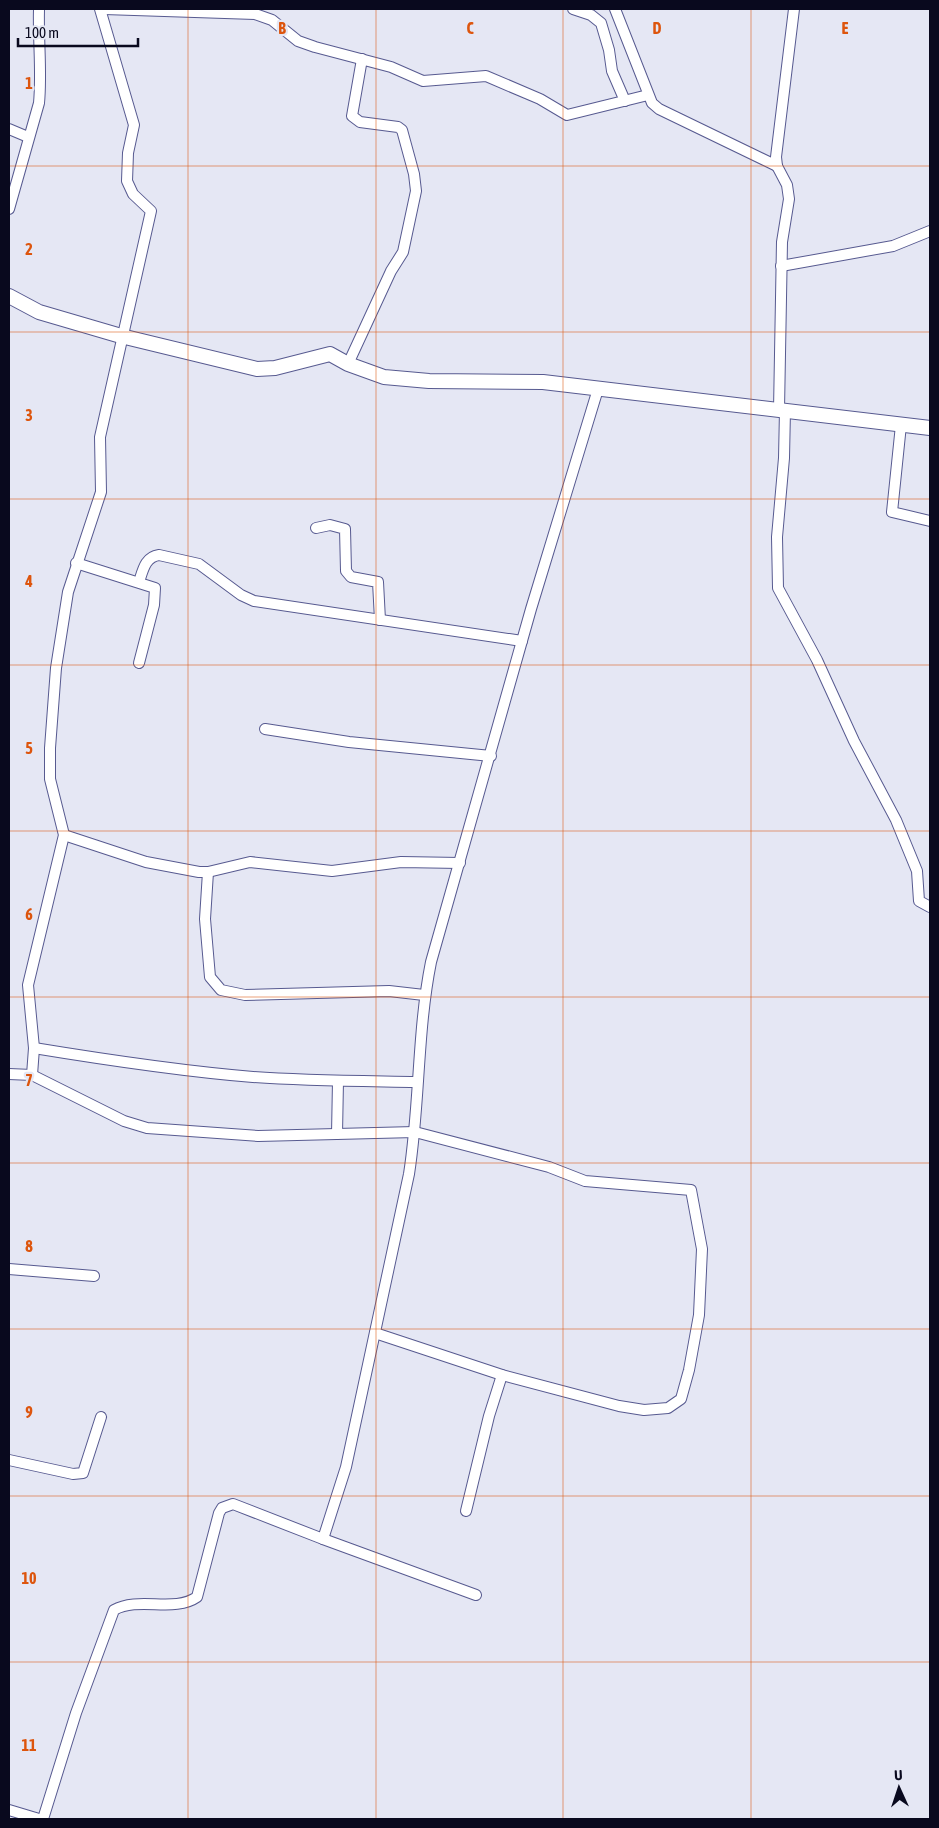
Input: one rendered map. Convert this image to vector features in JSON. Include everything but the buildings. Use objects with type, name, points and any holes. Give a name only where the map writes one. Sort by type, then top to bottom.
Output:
[{"type":"street","points":[[9,209],[39,103],[41,86],[38,56],[39,9]]},
{"type":"street","points":[[32,1075],[34,1048],[28,985],[64,835],[52,790],[50,748],[56,668],[68,592],[101,492],[99,448],[121,336],[151,211],[134,194],[127,181],[128,153],[134,125],[100,9]]},
{"type":"street","points":[[104,9],[255,14],[272,20],[298,41],[391,67],[423,81],[486,76],[549,103],[566,115],[648,95]]},
{"type":"street","points":[[573,9],[591,15],[601,24],[609,50],[612,71],[624,101]]},
{"type":"street","points":[[615,9],[648,95],[658,109],[777,166]]},
{"type":"street","points":[[794,9],[776,147],[777,166],[788,185],[789,199],[782,242],[781,266],[784,458],[777,537],[778,588],[817,660],[854,741],[896,820],[917,871],[919,901],[930,908]]},
{"type":"street","points":[[348,364],[391,271],[403,252],[416,191],[414,174],[402,130],[398,127],[360,122],[352,116],[362,59]]},
{"type":"street","points":[[9,129],[28,137]]},
{"type":"street","points":[[781,266],[893,246],[930,231]]},
{"type":"street","points":[[9,296],[39,312],[121,336],[257,369],[275,368],[330,354],[348,364],[384,378],[543,382],[930,428]]},
{"type":"street","points":[[323,1539],[346,1467],[396,1241],[416,1132],[417,1082],[424,995],[431,962],[522,642],[598,389]]},
{"type":"street","points":[[901,425],[892,512],[930,521]]},
{"type":"street","points":[[316,528],[330,525],[345,529],[346,570],[351,577],[378,582],[380,620]]},
{"type":"street","points":[[138,582],[147,560],[159,555],[199,564],[240,595],[254,601],[522,642]]},
{"type":"street","points":[[76,563],[153,586],[156,592],[139,663]]},
{"type":"street","points":[[265,729],[350,742],[491,756]]},
{"type":"street","points":[[64,835],[146,862],[208,872],[250,862],[332,871],[401,862],[460,863]]},
{"type":"street","points":[[208,872],[205,920],[210,977],[221,990],[245,995],[389,991],[424,995]]},
{"type":"street","points":[[34,1048],[120,1062],[242,1076],[338,1081],[417,1082]]},
{"type":"street","points":[[9,1074],[32,1075],[124,1121],[147,1128],[258,1136],[416,1132],[549,1167],[585,1181],[686,1188],[691,1190],[693,1194],[702,1249],[699,1316],[690,1370],[681,1399],[668,1408],[644,1410],[618,1406],[502,1375],[375,1334]]},
{"type":"street","points":[[337,1134],[338,1081]]},
{"type":"street","points":[[9,1269],[94,1276]]},
{"type":"street","points":[[466,1511],[489,1416],[502,1375]]},
{"type":"street","points":[[9,1460],[73,1474],[83,1473],[101,1417]]},
{"type":"street","points":[[9,1810],[41,1819],[76,1713],[116,1608],[130,1605],[183,1603],[197,1597],[218,1513],[227,1505],[233,1504],[476,1595]]}]
